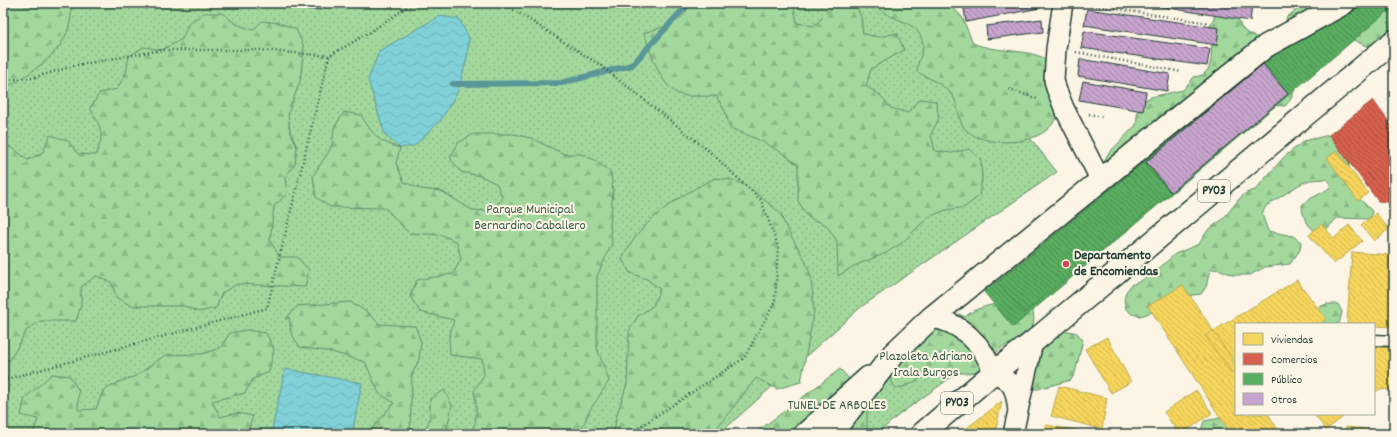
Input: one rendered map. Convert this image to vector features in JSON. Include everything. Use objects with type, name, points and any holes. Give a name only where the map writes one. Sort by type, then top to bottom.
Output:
[{"type":"main road","points":[[831,434],[894,353],[931,318],[1266,46],[1344,3]]},
{"type":"main road","name":"PY03","points":[[922,434],[993,373],[1034,342],[1394,41]]},
{"type":"street","points":[[1063,3],[1056,49],[1054,80],[1064,108],[1101,181]]},
{"type":"street","points":[[931,318],[944,319],[954,323],[979,346],[989,360],[993,373],[1004,377],[1014,388],[1018,412]]},
{"type":"street","points":[[1013,434],[1034,342]]},
{"type":"street","points":[[803,434],[894,353]]},
{"type":"lane","points":[[1375,340],[1394,341]]},
{"type":"path","points":[[3,80],[32,78],[77,64],[162,50],[260,50],[329,56],[370,32],[413,3]]},
{"type":"path","points":[[503,3],[600,65],[709,151],[761,200],[778,246],[775,302],[744,358],[629,434]]},
{"type":"path","points":[[953,7],[972,3]]},
{"type":"path","points":[[1076,3],[1209,23]]},
{"type":"path","points":[[1056,49],[1182,72]]},
{"type":"path","points":[[3,380],[267,308],[329,56]]},
{"type":"green space","name":"Parque Municipal Bernardino Caballero","points":[[3,3],[929,3],[936,19],[1057,172],[861,307],[719,434],[3,434]]},
{"type":"green space","points":[[3,3],[71,3],[71,19],[67,33],[51,56],[29,74],[3,90]]},
{"type":"green space","points":[[689,3],[790,3],[794,7],[797,23],[814,26],[837,3],[855,3],[861,17],[863,34],[880,37],[897,33],[904,50],[871,69],[866,86],[880,95],[891,108],[908,113],[919,99],[936,101],[939,118],[931,134],[935,151],[952,153],[969,149],[981,160],[982,178],[979,196],[965,207],[946,210],[928,217],[902,243],[886,253],[854,266],[838,276],[837,241],[826,225],[808,217],[798,201],[798,165],[782,153],[766,144],[730,128],[725,111],[716,96],[682,95],[675,92],[662,78],[653,59],[644,33],[671,24],[678,20],[687,10]]},
{"type":"green space","points":[[876,3],[949,3],[962,17],[973,43],[993,48],[1033,54],[1051,62],[1057,110],[1057,114],[1052,125],[1043,133],[1031,138],[1003,142],[977,137],[967,131],[960,120],[956,102],[951,94],[937,83],[917,72],[923,45],[921,36],[910,25],[888,15],[881,10],[875,5]]},
{"type":"green space","points":[[1305,3],[1394,3],[1394,46],[1370,48],[1354,40],[1284,26],[1287,17]]},
{"type":"green space","points":[[1220,6],[1236,11],[1241,27],[1247,33],[1270,43],[1275,50],[1275,59],[1295,83],[1294,93],[1291,98],[1285,106],[1268,105],[1180,142],[1154,145],[1137,162],[1130,177],[1124,183],[1115,184],[1107,180],[1104,172],[1104,163],[1107,155],[1136,125],[1138,108],[1143,101],[1151,97],[1183,90],[1194,77],[1203,75],[1209,68],[1212,43],[1208,30]]},
{"type":"green space","points":[[204,13],[222,13],[236,24],[253,30],[262,21],[279,23],[296,29],[304,47],[300,81],[288,114],[290,131],[297,147],[295,164],[285,177],[287,194],[274,206],[270,241],[280,257],[297,257],[309,270],[305,287],[237,284],[222,293],[216,308],[199,312],[184,306],[132,306],[117,298],[111,282],[96,276],[81,287],[81,305],[76,321],[40,321],[27,330],[10,360],[3,360],[3,144],[14,149],[28,160],[43,152],[50,135],[67,140],[78,154],[96,155],[101,136],[99,126],[90,108],[100,93],[117,89],[126,73],[129,56],[144,47],[162,50],[182,39],[189,23]]},
{"type":"green space","points":[[344,112],[361,115],[376,136],[386,143],[400,148],[396,163],[404,182],[421,189],[441,191],[472,210],[490,211],[503,199],[497,184],[481,176],[461,172],[450,158],[458,143],[474,134],[514,134],[531,138],[564,154],[581,154],[597,161],[611,173],[613,191],[610,225],[612,243],[597,276],[597,348],[609,381],[590,410],[582,428],[585,434],[471,434],[475,423],[476,413],[474,391],[484,375],[482,359],[450,355],[449,338],[454,320],[420,312],[410,296],[417,280],[453,274],[461,259],[457,242],[442,235],[409,233],[385,208],[330,207],[316,197],[313,176],[332,146],[334,128]]},
{"type":"green space","points":[[1329,135],[1341,137],[1350,151],[1349,168],[1354,193],[1372,211],[1370,219],[1337,218],[1325,231],[1317,233],[1310,227],[1306,220],[1302,205],[1331,186],[1327,179],[1310,180],[1302,183],[1266,206],[1262,214],[1268,231],[1293,236],[1301,242],[1300,250],[1290,264],[1265,267],[1250,275],[1233,275],[1218,269],[1210,270],[1206,287],[1201,294],[1176,297],[1156,311],[1140,316],[1132,314],[1126,309],[1124,300],[1126,292],[1131,285],[1155,272],[1175,254],[1199,244],[1208,230],[1223,219],[1239,199],[1246,193],[1255,190],[1284,157],[1304,141]]},
{"type":"green space","points":[[715,178],[732,180],[749,187],[780,213],[787,229],[805,260],[811,277],[814,311],[801,382],[777,389],[756,378],[712,434],[614,434],[616,417],[627,384],[629,331],[638,316],[653,306],[660,289],[647,279],[630,273],[622,259],[630,245],[650,221],[674,201]]},
{"type":"green space","points":[[1016,300],[1032,303],[1034,320],[1032,329],[1018,341],[1001,348],[982,368],[969,373],[942,372],[926,375],[906,386],[895,388],[891,380],[890,372],[943,320],[959,314],[965,317],[982,307]]},
{"type":"green space","points":[[350,302],[367,312],[379,324],[415,326],[421,342],[419,359],[412,375],[410,434],[371,434],[371,430],[394,403],[379,393],[365,362],[332,352],[300,347],[291,333],[289,317],[285,320],[297,306]]},
{"type":"green space","points":[[1327,304],[1338,304],[1342,312],[1339,323],[1297,323],[1316,308]]},
{"type":"green space","points":[[247,330],[266,333],[274,349],[269,372],[253,379],[245,393],[212,401],[220,417],[237,413],[253,416],[247,434],[33,434],[38,419],[21,415],[25,398],[52,374],[70,376],[79,391],[78,410],[96,409],[103,391],[119,382],[136,376],[165,355],[202,354],[220,348],[230,333]]},
{"type":"green space","points":[[1068,331],[1077,333],[1083,340],[1075,373],[1071,380],[1038,389],[1029,389],[1015,381],[1014,372],[1016,363],[1059,332]]},
{"type":"green space","name":"Plazoleta Adriano Irala Burgos","points":[[897,361],[964,368],[900,414],[877,434],[848,434],[867,398]]},
{"type":"green space","name":"TUNEL DE ARBOLES","points":[[840,369],[867,398],[867,434],[754,434]]},
{"type":"green space","points":[[444,390],[452,405],[446,434],[425,434],[430,417],[430,399]]},
{"type":"green space","points":[[1221,418],[1259,434],[1202,434],[1201,431],[1204,421]]},
{"type":"water","points":[[440,16],[459,19],[469,38],[467,58],[458,91],[441,120],[414,146],[400,148],[385,135],[368,80],[379,51]]},
{"type":"water","points":[[285,369],[362,383],[352,434],[271,434]]},
{"type":"building: Viviendas","points":[[1337,151],[1368,193],[1358,201],[1327,158]]},
{"type":"building: Viviendas","points":[[1383,170],[1394,171],[1394,196],[1380,194]]},
{"type":"building: Viviendas","points":[[1376,213],[1389,229],[1374,241],[1361,225]]},
{"type":"building: Viviendas","points":[[1321,224],[1334,238],[1349,225],[1362,241],[1334,264],[1309,235]]},
{"type":"building: Viviendas","points":[[1352,252],[1390,255],[1388,288],[1394,289],[1394,327],[1375,326],[1375,323],[1347,323]]},
{"type":"building: Viviendas","points":[[1297,280],[1326,319],[1320,323],[1235,323],[1235,371],[1232,373],[1205,336]]},
{"type":"building: Viviendas","points":[[1183,285],[1235,363],[1235,415],[1269,415],[1281,434],[1231,434],[1148,306]]},
{"type":"building: Viviendas","points":[[1107,337],[1131,382],[1111,393],[1085,349]]},
{"type":"building: Viviendas","points":[[1375,347],[1394,348],[1394,390],[1380,389],[1375,392]]},
{"type":"building: Viviendas","points":[[1059,386],[1107,398],[1102,429],[1051,416]]},
{"type":"building: Viviendas","points":[[1196,390],[1212,413],[1182,434],[1179,434],[1164,412]]},
{"type":"building: Viviendas","points":[[1002,401],[995,434],[959,434]]},
{"type":"building: Viviendas","points":[[1315,415],[1346,415],[1326,430]]},
{"type":"building: Viviendas","points":[[1046,425],[1086,432],[1085,434],[1044,434]]},
{"type":"building: Viviendas","points":[[1346,427],[1384,431],[1384,434],[1346,434]]},
{"type":"building: Comercios","points":[[1373,100],[1394,129],[1394,203],[1378,201],[1329,135]]},
{"type":"building: Público","points":[[1364,3],[1394,3],[1394,6],[1013,327],[984,292],[1289,43]]},
{"type":"building: Público","points":[[1144,162],[1170,193],[1024,313],[998,282]]},
{"type":"building: Otros","points":[[305,3],[321,3],[321,10],[305,9]]},
{"type":"building: Otros","points":[[995,3],[1039,3],[1040,8],[966,22],[964,9]]},
{"type":"building: Otros","points":[[1137,3],[1242,3],[1252,5],[1250,21]]},
{"type":"building: Otros","points":[[1087,9],[1219,28],[1217,45],[1084,25]]},
{"type":"building: Otros","points":[[1042,19],[1043,32],[987,39],[986,26]]},
{"type":"building: Otros","points":[[1084,31],[1210,49],[1207,66],[1081,48]]},
{"type":"building: Otros","points":[[1080,59],[1170,74],[1167,91],[1078,76]]},
{"type":"building: Otros","points":[[1263,64],[1288,94],[1171,192],[1146,162]]},
{"type":"building: Otros","points":[[1083,81],[1146,92],[1143,111],[1079,100]]},
{"type":"waterway","points":[[453,84],[561,83],[632,65],[689,3]]},
{"type":"place","name":"Departamento de Encomiendas","points":[[1066,264]]}]
